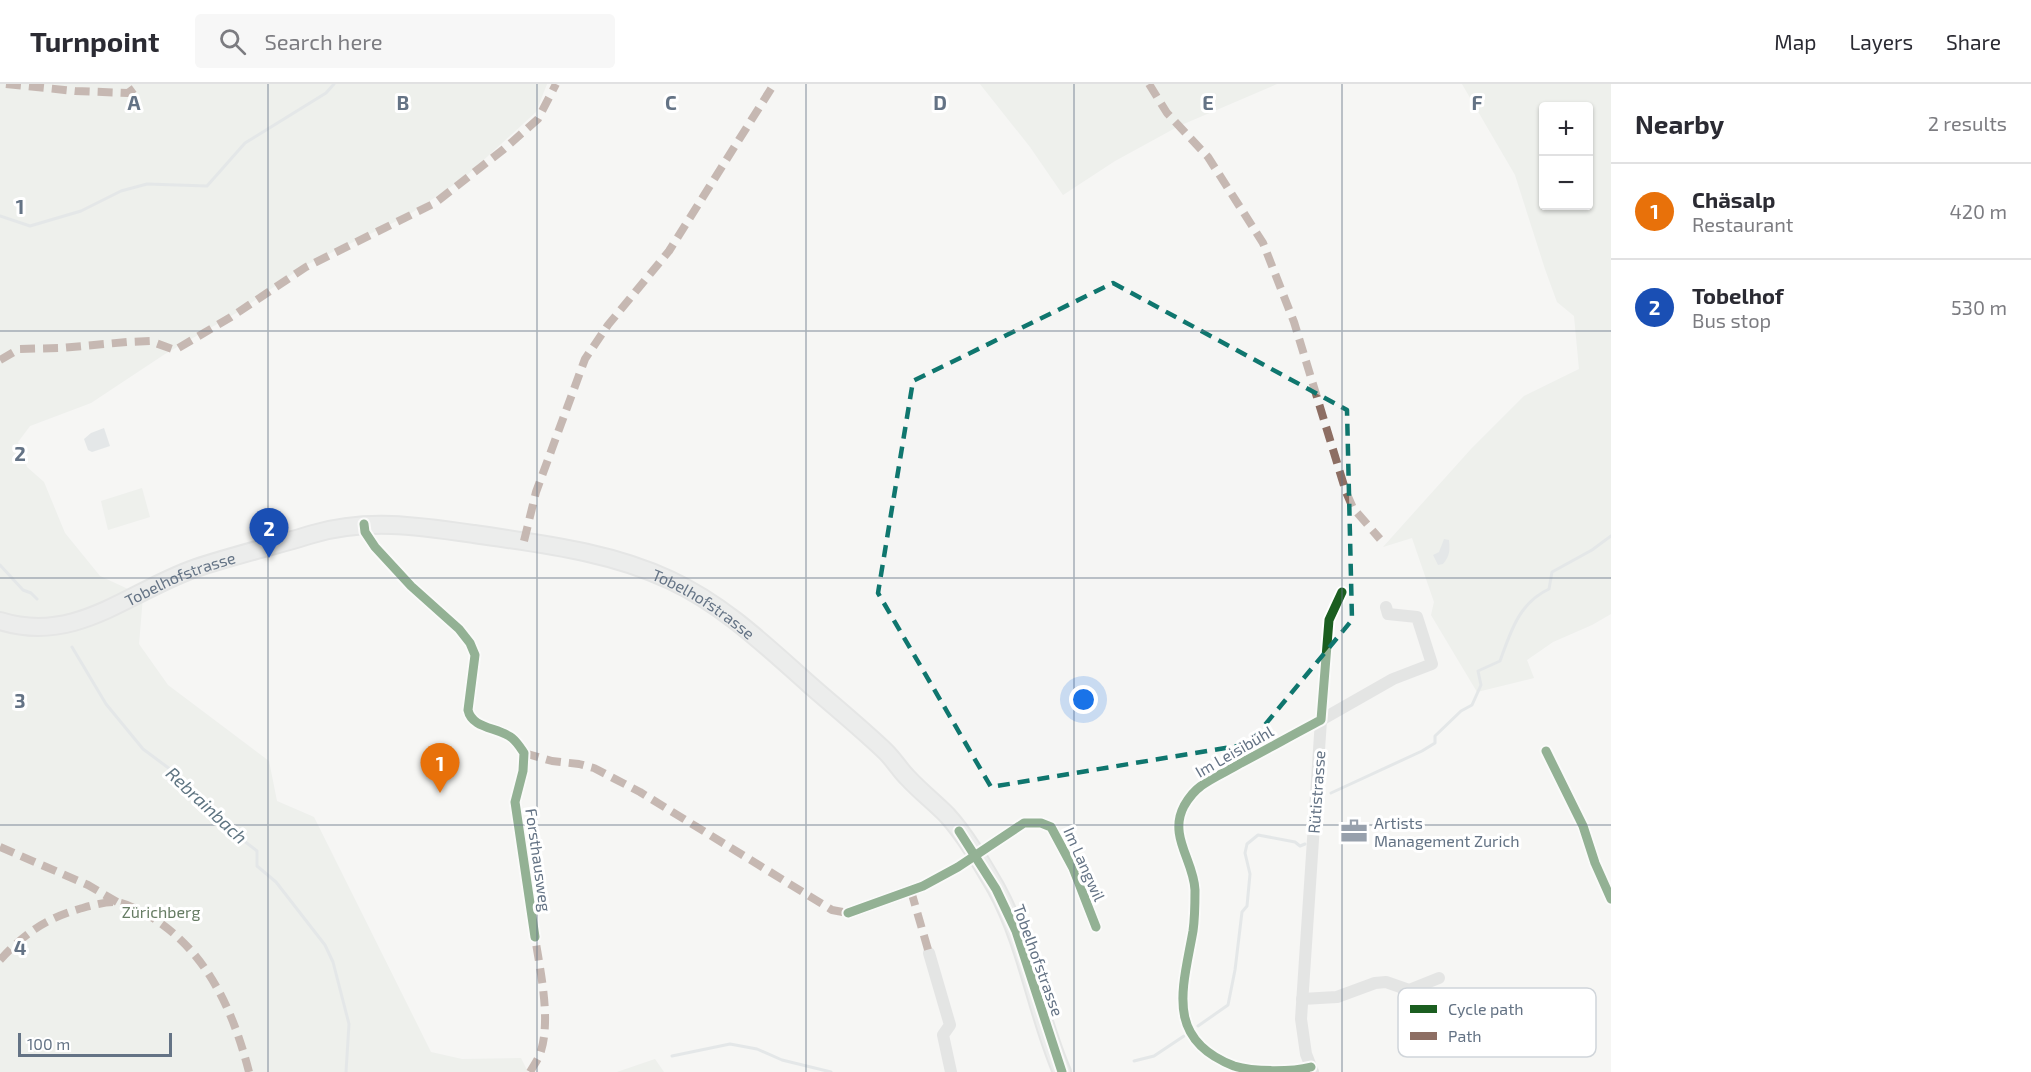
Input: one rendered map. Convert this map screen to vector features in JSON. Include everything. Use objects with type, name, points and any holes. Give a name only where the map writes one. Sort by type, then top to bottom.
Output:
[{"type":"main road","name":"Tobelhofstrasse","points":[[0,621],[29,628],[52,627],[78,621],[196,568],[316,533],[364,524],[426,527],[569,549],[630,564],[687,588],[757,637],[881,748],[909,780],[948,817],[996,889],[1016,931],[1062,1072]]},
{"type":"street","name":"Forsthausweg","points":[[364,524],[375,547],[411,586],[459,628],[470,643],[475,655],[469,716],[475,722],[511,737],[524,753],[523,771],[515,802],[535,937]]},
{"type":"street","points":[[1321,720],[1329,620],[1342,592]]},
{"type":"street","points":[[1321,720],[1393,679],[1432,664],[1417,617],[1388,614],[1386,607]]},
{"type":"street","name":"Rütistrasse","points":[[1312,1070],[1303,1039],[1302,999],[1321,720]]},
{"type":"street","name":"Im Leisibühl","points":[[1312,1070],[1254,1071],[1240,1068],[1223,1062],[1195,1038],[1181,1005],[1182,985],[1193,929],[1194,884],[1181,846],[1178,827],[1184,806],[1200,786],[1321,720]]},
{"type":"street","points":[[1546,751],[1583,826],[1595,863],[1611,899]]},
{"type":"street","name":"Im Langwil","points":[[975,856],[1024,823],[1041,823],[1052,827],[1096,927]]},
{"type":"street","points":[[848,914],[923,886],[975,856]]},
{"type":"street","points":[[929,953],[950,1025],[943,1035],[951,1072]]},
{"type":"street","points":[[1414,988],[1439,978]]},
{"type":"street","points":[[1302,999],[1337,997],[1375,983],[1386,982],[1403,988]]},
{"type":"highlighted area","points":[[1113,283],[1347,410],[1352,620],[1249,744],[991,787],[878,593],[913,381]]},
{"type":"green space","name":"Zürichberg","points":[[0,84],[547,84],[536,112],[464,178],[407,216],[304,266],[238,312],[165,354],[91,403],[30,426],[18,442],[27,467],[44,482],[65,533],[100,576],[143,596],[139,644],[168,685],[269,761],[277,801],[314,817],[431,1052],[462,1059],[521,1058],[528,1072],[0,1072]]},
{"type":"green space","points":[[980,84],[1277,84],[1179,126],[1115,161],[1063,195],[1030,147]]},
{"type":"green space","points":[[1462,84],[1611,84],[1611,614],[1553,642],[1527,660],[1534,678],[1477,692],[1431,615],[1434,602],[1412,538],[1383,547],[1471,449],[1524,396],[1579,369],[1574,316],[1557,302],[1515,175]]},
{"type":"green space","points":[[142,488],[150,517],[108,530],[101,501]]},
{"type":"green space","points":[[655,1059],[664,1072],[617,1072]]},
{"type":"shaded area","points":[[104,428],[110,446],[92,452],[88,450],[84,439],[91,433]]},
{"type":"shaded area","points":[[1444,539],[1449,540],[1449,553],[1443,564],[1438,565],[1433,555],[1439,552]]},
{"type":"waterway","points":[[0,216],[30,226],[81,211],[121,191],[147,184],[207,186],[245,143],[326,93],[334,84]]},
{"type":"waterway","points":[[1331,793],[1435,743],[1435,736],[1461,711],[1472,705],[1481,685],[1478,671],[1500,661],[1517,619],[1530,602],[1549,589],[1552,572],[1592,550],[1611,536]]},
{"type":"waterway","name":"Rebrainbach","points":[[0,565],[23,590],[31,593],[37,599]]},
{"type":"waterway","name":"Rebrainbach","points":[[72,647],[106,704],[143,749],[186,781],[222,824],[257,851],[257,866],[276,882],[325,945],[333,962],[349,1024],[346,1072]]},
{"type":"waterway","points":[[1198,1026],[1228,1005],[1242,912],[1247,906],[1250,874],[1245,853],[1247,844],[1258,835],[1295,842],[1300,846],[1305,844]]},
{"type":"waterway","points":[[1134,1061],[1154,1056],[1184,1036]]},
{"type":"waterway","points":[[672,1056],[730,1044],[757,1049],[782,1060],[831,1072]]},
{"type":"marked path","points":[[6,84],[75,91],[128,93],[140,84]]},
{"type":"marked path","points":[[0,360],[19,349],[127,342],[150,341],[175,350],[231,317],[306,267],[435,203],[538,119],[556,84]]},
{"type":"marked path","points":[[524,541],[536,492],[585,359],[608,325],[669,251],[774,84]]},
{"type":"marked path","points":[[1149,84],[1167,113],[1208,157],[1263,243],[1294,322],[1346,492],[1353,508],[1380,539]]},
{"type":"marked path","points":[[524,753],[552,761],[594,768],[640,792],[832,910],[848,913]]},
{"type":"marked path","points":[[0,847],[88,885],[117,902]]},
{"type":"marked path","points":[[911,891],[929,953]]},
{"type":"marked path","points":[[0,960],[36,928],[67,913],[110,902],[132,907],[168,929],[201,963],[214,983],[235,1026],[249,1072]]},
{"type":"marked path","points":[[530,1072],[541,1051],[545,1024],[544,994],[535,937]]},
{"type":"cycle path","points":[[364,524],[365,532],[375,547],[411,586],[459,629],[470,643],[475,655],[468,710],[470,716],[480,724],[512,738],[524,753],[523,771],[515,802],[535,937]]},
{"type":"cycle path","points":[[1311,1067],[1272,1071],[1234,1066],[1212,1055],[1197,1042],[1188,1026],[1183,1010],[1183,992],[1194,926],[1195,890],[1179,828],[1184,806],[1201,786],[1321,720],[1329,620],[1342,592]]},
{"type":"cycle path","points":[[1546,751],[1583,826],[1595,863],[1611,899]]},
{"type":"cycle path","points":[[848,913],[923,886],[958,867],[1024,823],[1041,823],[1051,827],[1073,868],[1096,927]]},
{"type":"cycle path","points":[[959,831],[996,889],[1016,931],[1062,1072]]},
{"type":"place","name":"Tobelhof","points":[[269,558]]},
{"type":"place","name":"Chäsalp","points":[[440,793]]},
{"type":"place","name":"Artists Management Zurich","points":[[1354,831]]}]
